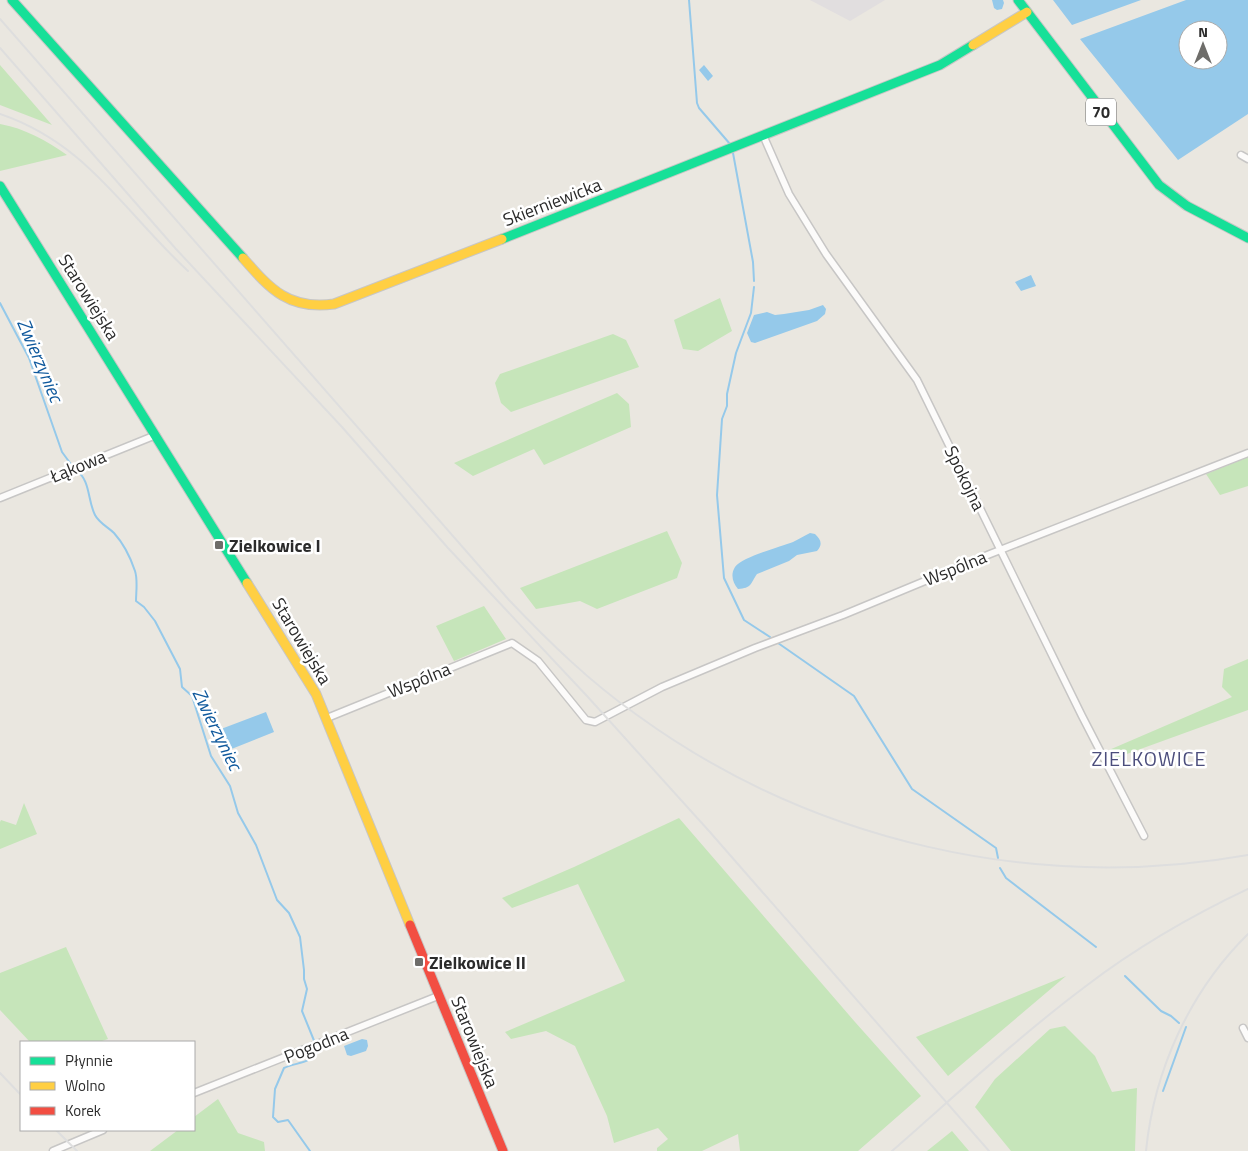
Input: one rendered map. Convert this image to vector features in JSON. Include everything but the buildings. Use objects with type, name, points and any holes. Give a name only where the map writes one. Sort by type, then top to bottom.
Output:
[{"type":"street","name":"Skierniewicka","points":[[12,0],[268,286],[291,302],[320,306],[334,304],[940,65],[1027,12]]},
{"type":"street","name":"70","points":[[1018,0],[1159,185],[1187,206],[1248,238]]},
{"type":"street","name":"Spokojna","points":[[763,135],[789,194],[826,254],[916,380],[1082,716],[1144,836]]},
{"type":"street","points":[[1241,155],[1248,159]]},
{"type":"street","name":"Starowiejska","points":[[0,186],[302,670],[327,718],[502,1151]]},
{"type":"street","name":"Łąkowa","points":[[0,498],[156,435]]},
{"type":"street","name":"Wspólna","points":[[327,718],[512,643],[538,661],[586,720],[596,721],[662,686],[1248,452]]},
{"type":"street","name":"Pogodna","points":[[195,1093],[438,996]]},
{"type":"street","points":[[1243,1028],[1248,1038]]},
{"type":"street","points":[[52,1151],[101,1131]]},
{"type":"shaded area","points":[[810,0],[885,0],[850,21]]},
{"type":"green space","points":[[0,65],[52,125],[0,105]]},
{"type":"green space","points":[[0,124],[35,136],[67,155],[0,171]]},
{"type":"green space","points":[[720,298],[732,331],[698,351],[683,349],[674,320]]},
{"type":"green space","points":[[613,334],[626,340],[639,367],[511,412],[501,403],[495,383],[500,374]]},
{"type":"green space","points":[[617,393],[629,404],[631,427],[544,465],[534,449],[473,476],[454,463]]},
{"type":"green space","points":[[1248,457],[1248,486],[1220,495],[1206,474]]},
{"type":"green space","points":[[667,531],[682,563],[677,578],[597,609],[580,601],[536,609],[520,588]]},
{"type":"green space","points":[[484,606],[506,639],[454,661],[436,626]]},
{"type":"green space","points":[[1248,659],[1248,710],[1113,759],[1109,750],[1232,697],[1222,687],[1224,669]]},
{"type":"green space","points":[[24,803],[37,834],[0,849],[1,820],[16,825]]},
{"type":"green space","points":[[679,818],[921,1096],[858,1151],[740,1151],[738,1134],[702,1151],[657,1151],[657,1148],[668,1139],[658,1128],[614,1143],[607,1116],[575,1046],[546,1031],[511,1039],[505,1032],[625,981],[578,884],[512,908],[502,898]]},
{"type":"green space","points":[[66,947],[108,1039],[102,1041],[29,1041],[0,1010],[0,973]]},
{"type":"green space","points":[[1066,976],[948,1076],[916,1037]]},
{"type":"green space","points":[[1065,1026],[1095,1056],[1112,1092],[1137,1088],[1135,1151],[1011,1151],[975,1107],[995,1079],[1050,1029]]},
{"type":"green space","points":[[218,1099],[238,1133],[264,1142],[265,1151],[150,1151],[177,1131],[195,1131],[195,1116]]},
{"type":"green space","points":[[952,1131],[969,1151],[927,1151]]},
{"type":"water","points":[[992,0],[1003,0],[1002,9],[997,10],[994,8]]},
{"type":"water","points":[[1053,0],[1141,0],[1072,25]]},
{"type":"water","points":[[1186,0],[1248,0],[1248,114],[1178,160],[1080,39]]},
{"type":"water","points":[[704,65],[713,76],[708,81],[699,70]]},
{"type":"water","points":[[1031,275],[1036,286],[1021,291],[1015,282]]},
{"type":"water","points":[[823,305],[826,309],[825,314],[817,321],[755,343],[751,342],[747,333],[754,315],[767,312],[775,315],[784,314],[809,310]]},
{"type":"water","points":[[810,533],[815,534],[820,540],[821,544],[817,551],[797,555],[789,561],[757,574],[746,588],[738,589],[736,587],[733,573],[739,563],[793,542]]},
{"type":"water","points":[[266,712],[274,732],[229,750],[221,729]]},
{"type":"water","points":[[362,1039],[367,1040],[368,1046],[366,1051],[351,1056],[347,1055],[344,1046]]},
{"type":"waterway","points":[[689,0],[697,103],[699,108],[730,144]]},
{"type":"waterway","points":[[733,153],[753,262],[754,281]]},
{"type":"waterway","points":[[754,287],[751,313],[736,353],[727,394],[727,406],[722,419],[717,495],[724,578],[744,620],[770,637]]},
{"type":"waterway","name":"Zwierzyniec","points":[[0,303],[29,358],[62,452],[73,467]]},
{"type":"waterway","name":"Zwierzyniec","points":[[76,470],[84,479],[97,518],[121,541],[129,556],[136,575],[136,601],[144,607],[155,621],[180,669],[182,687],[192,696],[211,756],[230,786],[238,813],[256,845],[277,900],[289,913],[300,937],[304,979],[307,989],[302,1011],[315,1043]]},
{"type":"waterway","points":[[778,643],[854,696],[912,789],[996,848],[998,858]]},
{"type":"waterway","points":[[1000,868],[1006,878],[1096,947]]},
{"type":"waterway","points":[[1125,976],[1161,1011],[1179,1023]]},
{"type":"waterway","points":[[1163,1091],[1186,1027]]},
{"type":"waterway","name":"Zwierzyniec","points":[[310,1151],[288,1120],[278,1122],[273,1117],[275,1089],[284,1068],[311,1058],[318,1051],[317,1047]]},
{"type":"railway","points":[[0,19],[509,600],[570,661],[637,715],[705,759],[776,796],[851,825],[928,847],[1007,861],[1087,867],[1168,865],[1248,855]]},
{"type":"railway","points":[[0,48],[176,249],[342,427],[448,548],[587,696],[709,831],[989,1151]]},
{"type":"railway","points":[[0,114],[31,127],[81,161],[103,181],[188,271]]},
{"type":"railway","points":[[892,1151],[1012,1046],[1061,1005],[1105,972],[1164,933],[1248,889]]},
{"type":"railway","points":[[1146,1151],[1157,1091],[1166,1062],[1178,1034],[1192,1006],[1209,981],[1227,956],[1248,934]]},
{"type":"railway","points":[[0,1073],[20,1094]]},
{"type":"railway","points":[[57,1131],[77,1151]]},
{"type":"traffic: fast","points":[[12,0],[243,258]]},
{"type":"traffic: fast","points":[[1018,0],[1159,185],[1187,206],[1248,238]]},
{"type":"traffic: fast","points":[[502,239],[940,65],[973,45]]},
{"type":"traffic: fast","points":[[0,186],[247,583]]},
{"type":"traffic: slow","points":[[973,45],[1027,12]]},
{"type":"traffic: slow","points":[[243,258],[272,288],[293,301],[318,305],[334,304],[502,239]]},
{"type":"traffic: slow","points":[[247,583],[316,694],[410,925]]},
{"type":"traffic: jam","points":[[410,925],[503,1151]]},
{"type":"place","name":"Zielkowice I","points":[[219,545]]},
{"type":"place","name":"Zielkowice II","points":[[419,962]]},
{"type":"district","name":"ZIELKOWICE","points":[[1149,758]]}]
